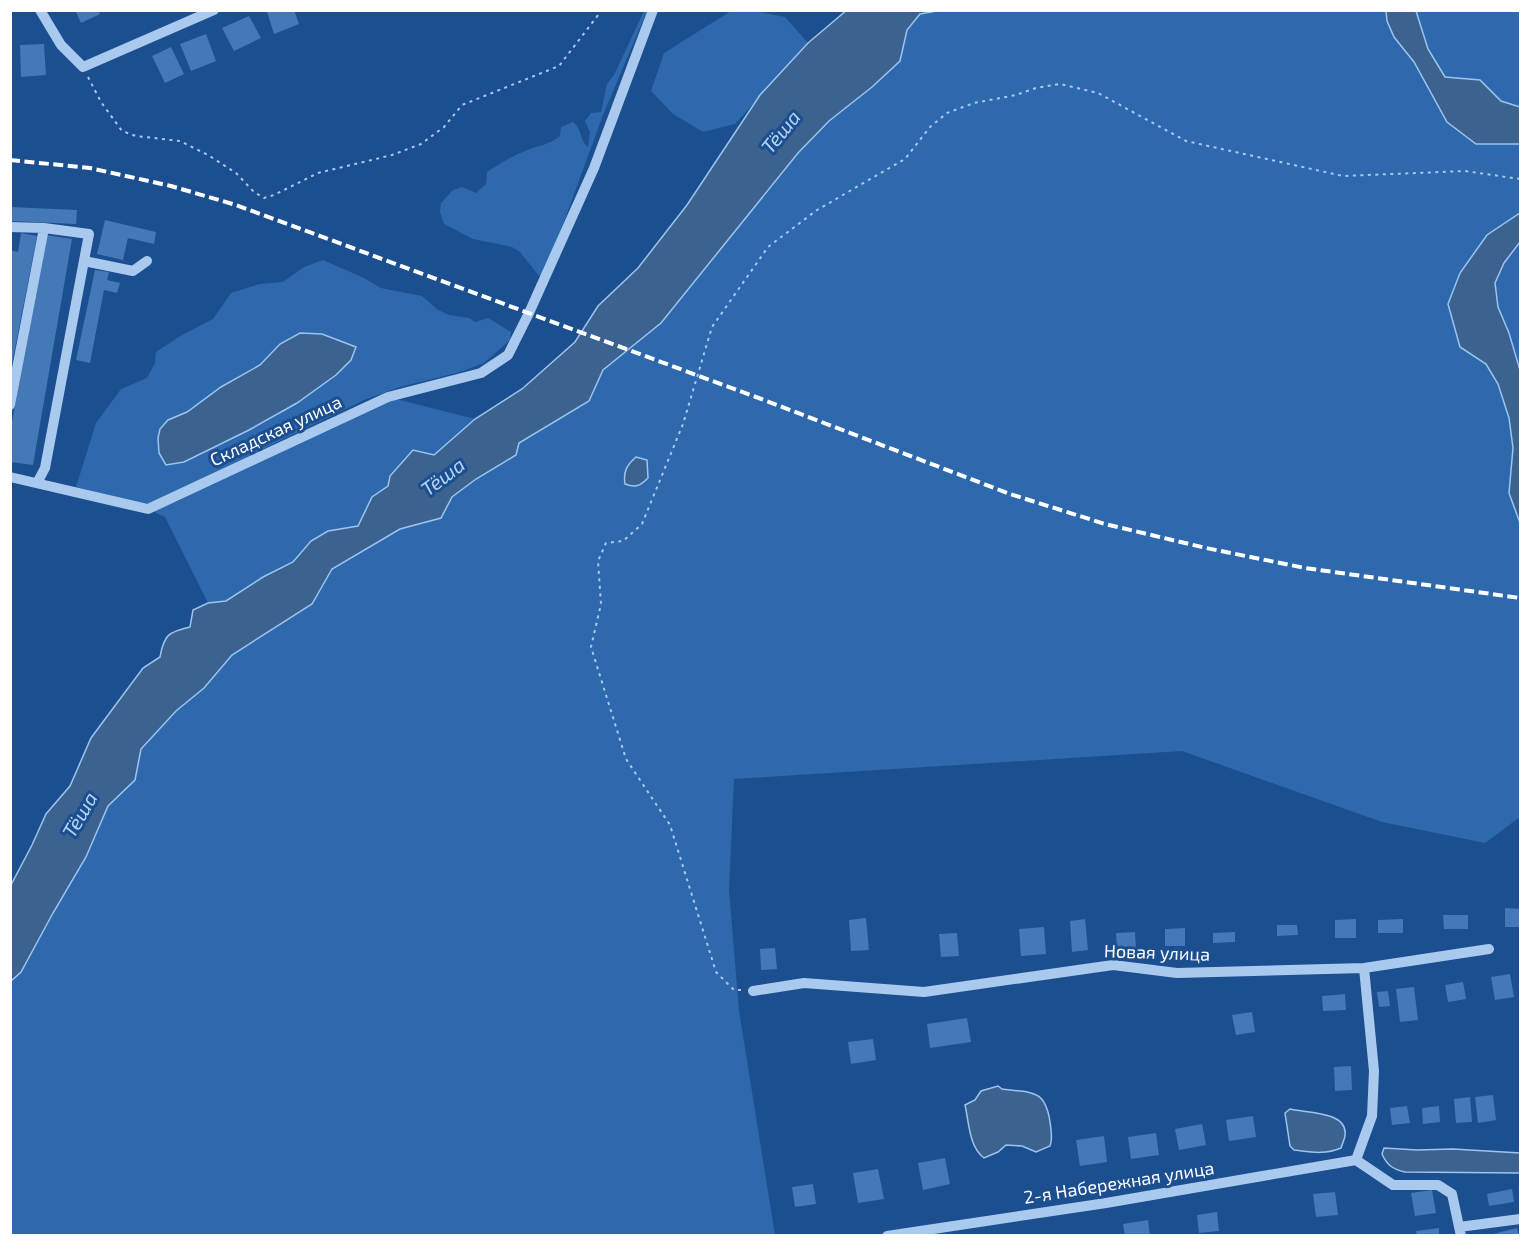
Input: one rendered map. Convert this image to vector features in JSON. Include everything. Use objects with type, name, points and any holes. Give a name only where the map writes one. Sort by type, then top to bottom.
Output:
[{"type":"street","points":[[40,10],[62,45],[83,67],[214,10]]},
{"type":"street","name":"Складская улица","points":[[10,477],[148,509],[388,397],[481,373],[508,355],[594,168],[653,10]]},
{"type":"street","points":[[10,227],[44,228],[89,234],[45,468],[37,483]]},
{"type":"street","points":[[10,405],[44,228]]},
{"type":"street","points":[[84,261],[133,271],[147,261]]},
{"type":"street","name":"Новая улица","points":[[753,991],[804,983],[924,992],[1113,965],[1177,973],[1364,968],[1489,949]]},
{"type":"street","points":[[1364,968],[1374,1071],[1372,1116],[1356,1160],[1394,1185],[1438,1185],[1452,1194],[1460,1231],[1521,1219]]},
{"type":"street","name":"2-я Набережная улица","points":[[887,1236],[1106,1203],[1356,1160]]},
{"type":"path","points":[[83,67],[101,102],[122,131],[136,136],[180,141],[208,154],[236,173],[254,192],[264,198],[318,173],[392,155],[421,144],[444,127],[462,105],[559,66],[602,10]]},
{"type":"path","points":[[753,991],[734,990],[716,972],[670,825],[626,759],[591,647],[601,604],[598,561],[606,543],[623,541],[642,524],[683,424],[712,327],[768,247],[817,210],[905,159],[930,127],[947,113],[974,103],[1060,84],[1098,93],[1186,141],[1333,174],[1343,176],[1465,171],[1521,179]]},
{"type":"shaded area","points":[[937,10],[1386,11],[1387,21],[1394,37],[1414,62],[1447,122],[1476,144],[1520,144],[1520,213],[1487,235],[1460,273],[1460,347],[1486,364],[1498,384],[1509,418],[1513,448],[1509,493],[1520,523],[1520,817],[1485,843],[1382,822],[1182,751],[734,779],[729,890],[739,1011],[775,1235],[11,1235],[10,981],[21,972],[86,857],[108,806],[135,780],[141,749],[176,711],[204,688],[232,655],[312,604],[332,569],[400,529],[441,518],[452,497],[519,443],[589,401],[603,370],[661,323],[798,153],[829,121],[900,62],[907,30],[920,14]]},
{"type":"shaded area","points":[[644,11],[647,11],[603,115],[543,273],[539,276],[520,252],[512,247],[473,239],[444,224],[440,212],[441,203],[453,190],[462,187],[476,193],[486,184],[487,172],[515,155],[556,139],[560,136],[561,127],[573,122],[588,147],[590,132],[585,121],[591,113],[601,112],[607,84],[614,75]]},
{"type":"shaded area","points":[[731,11],[755,11],[785,17],[808,43],[735,124],[703,132],[673,114],[651,91],[664,53]]},
{"type":"shaded area","points":[[1416,11],[1520,11],[1520,107],[1501,101],[1480,80],[1445,77],[1428,49]]},
{"type":"shaded area","points":[[1520,242],[1520,370],[1509,333],[1498,307],[1495,283],[1504,263]]},
{"type":"shaded area","points":[[323,260],[381,288],[422,296],[438,310],[449,315],[469,318],[475,322],[488,318],[511,332],[510,340],[484,363],[460,372],[400,387],[364,400],[152,503],[139,503],[76,487],[96,423],[121,389],[147,378],[155,363],[156,352],[213,319],[231,293],[260,284],[283,282],[304,267]],"holes":[[[322,334],[356,347],[336,375],[275,416],[219,444],[168,420],[187,412],[221,387],[261,365],[280,344]]]},
{"type":"shaded area","points":[[388,397],[475,419],[434,455],[372,497],[358,526],[328,531],[311,541],[293,562],[263,577],[226,601],[208,603],[165,517],[148,509]]},
{"type":"water","name":"Тёша","points":[[847,10],[937,11],[920,14],[907,30],[900,61],[829,121],[798,153],[661,323],[603,370],[589,401],[519,443],[516,455],[476,479],[452,497],[441,518],[400,529],[332,569],[312,604],[232,655],[204,688],[176,711],[141,749],[135,780],[108,806],[86,857],[21,972],[11,981],[11,885],[46,814],[70,786],[91,738],[143,668],[160,657],[165,639],[172,633],[190,627],[193,610],[208,603],[226,601],[263,577],[293,562],[311,541],[328,531],[358,526],[372,497],[388,486],[390,476],[413,450],[434,455],[475,419],[522,389],[575,342],[598,306],[638,268],[687,205],[760,95],[808,43]]},
{"type":"water","points":[[1386,11],[1416,11],[1428,49],[1445,77],[1480,80],[1501,101],[1520,107],[1520,144],[1476,144],[1447,122],[1414,62],[1394,37],[1387,21]]},
{"type":"water","points":[[1520,213],[1520,242],[1504,263],[1495,283],[1498,307],[1509,333],[1520,370],[1520,523],[1509,493],[1513,448],[1509,418],[1498,384],[1486,364],[1460,347],[1448,304],[1460,273],[1487,235]]},
{"type":"water","points":[[300,333],[322,334],[356,347],[351,360],[336,375],[297,403],[184,462],[166,465],[159,453],[158,438],[160,429],[168,420],[187,412],[221,387],[260,365],[280,344]]},
{"type":"water","points":[[636,457],[647,460],[648,478],[638,486],[632,486],[625,484],[625,475],[626,469]]},
{"type":"water","points":[[998,1086],[1002,1089],[1029,1092],[1040,1098],[1048,1111],[1052,1137],[1050,1146],[1036,1152],[1022,1146],[1006,1145],[998,1152],[984,1158],[979,1153],[970,1134],[965,1105],[975,1100],[981,1091]]},
{"type":"water","points":[[1290,1109],[1333,1117],[1340,1121],[1345,1135],[1341,1148],[1324,1152],[1294,1150],[1290,1146],[1285,1113]]},
{"type":"water","points":[[1384,1148],[1520,1153],[1520,1173],[1405,1172],[1388,1164],[1382,1154]]},
{"type":"building","points":[[75,10],[98,10],[100,14],[81,23]]},
{"type":"building","points":[[294,10],[299,24],[274,34],[267,12]]},
{"type":"building","points":[[249,16],[261,38],[234,51],[222,28]]},
{"type":"building","points":[[206,34],[216,61],[191,71],[180,44]]},
{"type":"building","points":[[44,44],[46,75],[21,77],[20,45]]},
{"type":"building","points":[[171,47],[184,74],[165,83],[152,56]]},
{"type":"building","points":[[10,207],[77,210],[76,224],[10,221]]},
{"type":"building","points":[[105,220],[156,232],[154,244],[128,238],[123,260],[97,254]]},
{"type":"building","points":[[21,233],[37,236],[12,364],[10,250],[18,252]]},
{"type":"building","points":[[46,235],[72,239],[33,465],[10,462],[10,433]]},
{"type":"building","points":[[95,270],[109,272],[107,280],[120,283],[117,293],[104,290],[90,363],[76,360]]},
{"type":"building","points":[[1505,908],[1520,909],[1520,927],[1505,927]]},
{"type":"building","points":[[1443,915],[1468,915],[1468,929],[1444,929]]},
{"type":"building","points":[[866,918],[869,950],[851,951],[849,920]]},
{"type":"building","points":[[1085,919],[1088,950],[1072,952],[1070,921]]},
{"type":"building","points":[[1356,919],[1356,938],[1335,938],[1335,920]]},
{"type":"building","points":[[1403,919],[1403,933],[1378,933],[1378,920]]},
{"type":"building","points":[[1277,925],[1297,925],[1298,935],[1277,936]]},
{"type":"building","points":[[1044,927],[1046,954],[1021,956],[1019,929]]},
{"type":"building","points":[[1185,928],[1185,946],[1165,946],[1165,929]]},
{"type":"building","points":[[1135,932],[1136,949],[1117,950],[1116,933]]},
{"type":"building","points":[[1235,932],[1235,942],[1213,943],[1213,933]]},
{"type":"building","points":[[957,933],[959,956],[941,957],[939,934]]},
{"type":"building","points":[[775,948],[777,969],[761,970],[760,949]]},
{"type":"building","points":[[1510,974],[1514,997],[1495,1000],[1491,977]]},
{"type":"building","points":[[1463,982],[1466,999],[1448,1002],[1445,985]]},
{"type":"building","points":[[1414,987],[1418,1020],[1400,1022],[1396,989]]},
{"type":"building","points":[[1388,991],[1390,1006],[1379,1007],[1377,992]]},
{"type":"building","points":[[1345,994],[1346,1010],[1323,1011],[1322,996]]},
{"type":"building","points":[[1252,1012],[1255,1032],[1236,1035],[1232,1015]]},
{"type":"building","points":[[967,1018],[971,1042],[930,1048],[927,1024]]},
{"type":"building","points":[[873,1039],[876,1060],[851,1064],[848,1042]]},
{"type":"building","points":[[1351,1066],[1352,1090],[1335,1091],[1334,1067]]},
{"type":"building","points":[[1493,1095],[1496,1120],[1478,1123],[1475,1097]]},
{"type":"building","points":[[1470,1097],[1472,1122],[1456,1123],[1454,1099]]},
{"type":"building","points":[[1407,1106],[1410,1123],[1392,1125],[1390,1108]]},
{"type":"building","points":[[1439,1106],[1440,1122],[1423,1124],[1422,1108]]},
{"type":"building","points":[[1253,1116],[1256,1137],[1229,1141],[1226,1120]]},
{"type":"building","points":[[1202,1124],[1206,1145],[1179,1150],[1175,1129]]},
{"type":"building","points":[[1156,1133],[1159,1155],[1131,1159],[1128,1137]]},
{"type":"building","points":[[1104,1136],[1107,1162],[1080,1166],[1076,1140]]},
{"type":"building","points":[[945,1158],[950,1184],[923,1190],[918,1163]]},
{"type":"building","points":[[878,1169],[884,1199],[858,1203],[853,1173]]},
{"type":"building","points":[[813,1184],[816,1204],[795,1207],[792,1187]]},
{"type":"building","points":[[1512,1189],[1514,1202],[1489,1206],[1487,1194]]},
{"type":"building","points":[[1432,1190],[1436,1213],[1415,1216],[1411,1193]]},
{"type":"building","points":[[1335,1192],[1338,1215],[1316,1217],[1313,1194]]},
{"type":"building","points":[[1217,1212],[1219,1231],[1199,1233],[1197,1215]]},
{"type":"building","points":[[1148,1220],[1150,1236],[1125,1236],[1123,1224]]},
{"type":"building","points":[[1439,1228],[1439,1236],[1417,1236],[1416,1231]]},
{"type":"building","points":[[1517,1228],[1519,1236],[1494,1236],[1493,1234]]},
{"type":"railway","points":[[10,160],[90,168],[171,186],[236,205],[756,397],[1010,494],[1105,524],[1305,568],[1520,598]]}]
